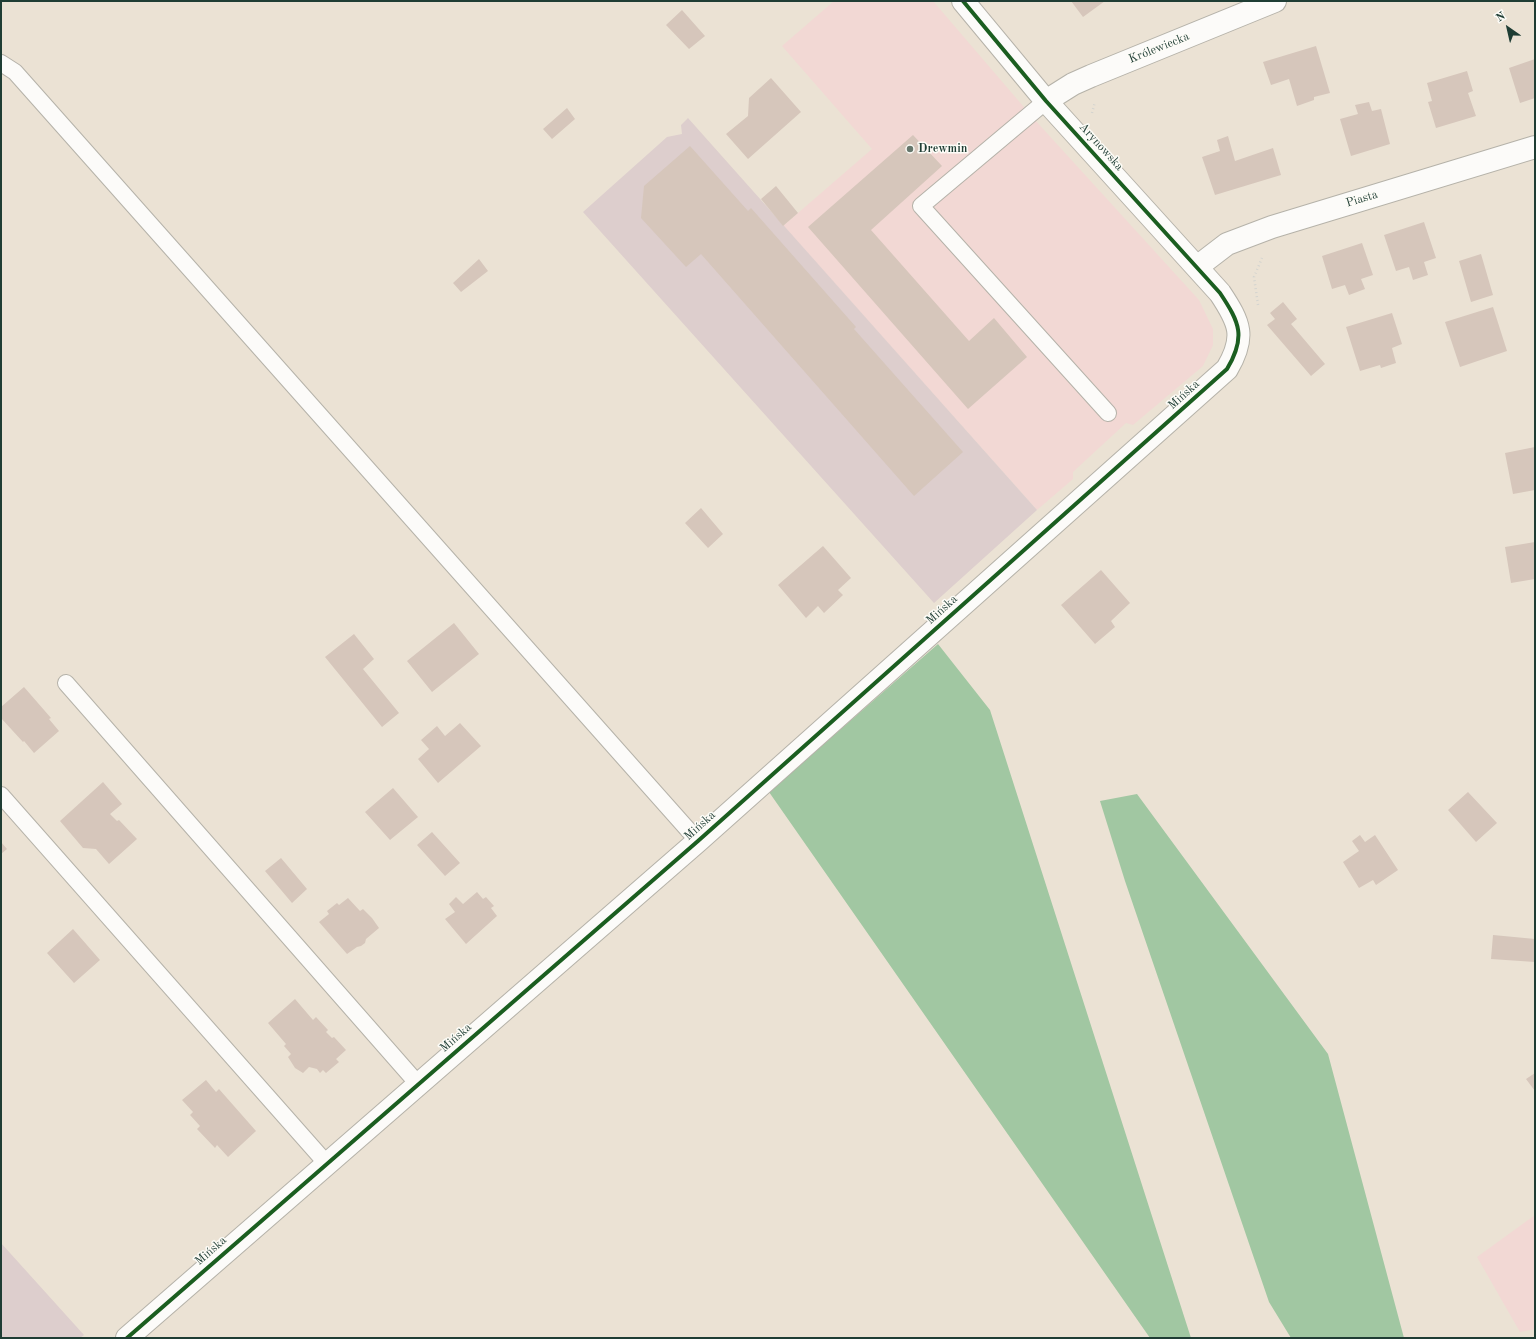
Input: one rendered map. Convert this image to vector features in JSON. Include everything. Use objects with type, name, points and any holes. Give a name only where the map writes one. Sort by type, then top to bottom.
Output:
[{"type":"street","name":"Arynowska","points":[[963,1],[1046,101],[1197,267],[1227,303]]},
{"type":"street","name":"Królewiecka","points":[[1046,101],[1073,84],[1090,76],[1275,1]]},
{"type":"street","name":"Piasta","points":[[1197,267],[1227,244],[1272,227],[1535,147]]},
{"type":"street","name":"Mińska","points":[[127,1338],[698,841],[1227,370],[1233,359],[1239,339],[1239,328],[1227,303]]},
{"type":"lane","points":[[1,63],[15,72],[698,841]]},
{"type":"lane","points":[[1046,101],[921,206],[1108,413]]},
{"type":"lane","points":[[66,683],[418,1084]]},
{"type":"lane","points":[[1,795],[327,1164]]},
{"type":"path","points":[[1259,312],[1254,277],[1263,256]]},
{"type":"shaded area","points":[[834,1],[933,1],[1035,120],[1199,300],[1213,329],[1213,345],[1203,366],[1133,425],[1126,423],[1073,472],[1073,479],[1037,510],[783,226],[872,149],[782,46]]},
{"type":"shaded area","points":[[688,118],[1037,510],[934,603],[583,212],[667,137],[682,134],[681,125]]},
{"type":"shaded area","points":[[1535,1215],[1535,1329],[1520,1332],[1477,1257]]},
{"type":"shaded area","points":[[1,1243],[84,1335],[80,1338],[1,1338]]},
{"type":"green space","points":[[938,644],[990,710],[1191,1338],[1150,1338],[769,792]]},
{"type":"green space","points":[[1137,794],[1328,1054],[1404,1338],[1291,1338],[1269,1302],[1125,881],[1100,801]]},
{"type":"building","points":[[1071,1],[1105,1],[1083,17]]},
{"type":"building","points":[[682,10],[705,36],[689,49],[666,25]]},
{"type":"building","points":[[1316,46],[1330,93],[1314,97],[1314,100],[1297,106],[1289,79],[1271,85],[1263,62]]},
{"type":"building","points":[[1535,59],[1535,98],[1520,103],[1509,68]]},
{"type":"building","points":[[1467,71],[1473,91],[1468,93],[1476,116],[1436,128],[1428,102],[1432,101],[1427,83]]},
{"type":"building","points":[[771,78],[801,112],[748,159],[726,134],[748,116],[749,98]]},
{"type":"building","points":[[1369,102],[1372,111],[1381,109],[1390,144],[1351,156],[1340,119],[1358,114],[1355,105]]},
{"type":"building","points":[[567,108],[575,119],[552,139],[543,129]]},
{"type":"building","points":[[913,135],[942,166],[871,230],[969,341],[994,318],[1027,357],[968,409],[808,227]]},
{"type":"building","points":[[1228,136],[1235,161],[1273,148],[1281,175],[1215,195],[1202,157],[1220,151],[1217,140]]},
{"type":"building","points":[[690,146],[748,211],[751,208],[856,327],[854,329],[963,452],[914,496],[701,254],[686,267],[641,218],[644,186]]},
{"type":"building","points":[[776,186],[798,213],[783,226],[761,199]]},
{"type":"building","points":[[1424,222],[1436,258],[1424,262],[1428,275],[1413,280],[1409,267],[1396,271],[1384,235]]},
{"type":"building","points":[[1362,243],[1373,275],[1361,279],[1365,289],[1349,295],[1345,285],[1332,289],[1322,256]]},
{"type":"building","points":[[1481,254],[1493,295],[1471,302],[1459,261]]},
{"type":"building","points":[[479,259],[488,271],[461,292],[453,283]]},
{"type":"building","points":[[1283,302],[1297,319],[1291,324],[1325,364],[1311,376],[1267,325],[1275,319],[1270,313]]},
{"type":"building","points":[[1493,307],[1507,351],[1460,367],[1445,322]]},
{"type":"building","points":[[1392,313],[1402,344],[1392,348],[1396,363],[1381,368],[1380,365],[1360,371],[1346,327]]},
{"type":"building","points":[[1535,447],[1535,490],[1513,494],[1505,453]]},
{"type":"building","points":[[701,508],[723,534],[708,548],[685,523]]},
{"type":"building","points":[[1535,542],[1535,579],[1511,583],[1505,547]]},
{"type":"building","points":[[823,546],[851,578],[838,590],[843,595],[824,613],[818,606],[806,618],[778,585]]},
{"type":"building","points":[[1101,570],[1130,603],[1111,621],[1115,627],[1095,644],[1061,605]]},
{"type":"building","points":[[454,623],[479,654],[432,692],[407,661]]},
{"type":"building","points":[[354,634],[374,659],[363,669],[399,713],[382,727],[325,657]]},
{"type":"building","points":[[24,687],[51,718],[49,719],[59,731],[34,753],[1,718],[1,707]]},
{"type":"building","points":[[460,723],[481,746],[438,783],[418,759],[429,749],[421,740],[437,726],[445,736]]},
{"type":"building","points":[[103,782],[122,804],[110,814],[117,821],[119,820],[137,839],[109,864],[96,849],[83,848],[60,821]]},
{"type":"building","points":[[393,788],[418,817],[390,840],[365,812]]},
{"type":"building","points":[[1468,792],[1497,823],[1476,842],[1448,810]]},
{"type":"building","points":[[432,832],[460,863],[445,876],[417,845]]},
{"type":"building","points":[[1360,835],[1365,842],[1375,835],[1398,870],[1376,885],[1373,880],[1359,888],[1343,862],[1359,851],[1352,841]]},
{"type":"building","points":[[1,842],[7,849],[1,854]]},
{"type":"building","points":[[281,858],[307,889],[292,903],[265,871]]},
{"type":"building","points":[[477,892],[483,899],[486,897],[494,906],[491,908],[497,916],[466,944],[445,919],[455,912],[449,904],[456,897],[463,904]]},
{"type":"building","points":[[348,898],[360,911],[363,909],[379,928],[366,939],[365,943],[347,954],[319,922],[329,914],[327,911],[337,903],[339,905]]},
{"type":"building","points":[[73,929],[100,960],[74,983],[47,953]]},
{"type":"building","points":[[1493,935],[1535,939],[1535,962],[1491,959]]},
{"type":"building","points":[[295,999],[313,1020],[316,1017],[328,1030],[326,1032],[332,1038],[334,1037],[346,1050],[336,1059],[339,1062],[326,1073],[323,1070],[320,1073],[317,1069],[309,1067],[303,1073],[295,1068],[288,1057],[291,1054],[284,1046],[286,1044],[268,1023]]},
{"type":"building","points":[[1535,1073],[1535,1091],[1526,1079]]},
{"type":"building","points":[[206,1080],[216,1092],[219,1089],[256,1131],[228,1157],[217,1145],[215,1148],[197,1129],[200,1126],[190,1115],[193,1112],[182,1100]]},
{"type":"cycle path","points":[[127,1338],[698,841],[1227,369],[1237,348],[1238,330],[1232,313],[1220,293],[1046,101],[963,1]]},
{"type":"place","name":"Drewmin","points":[[910,149]]}]
